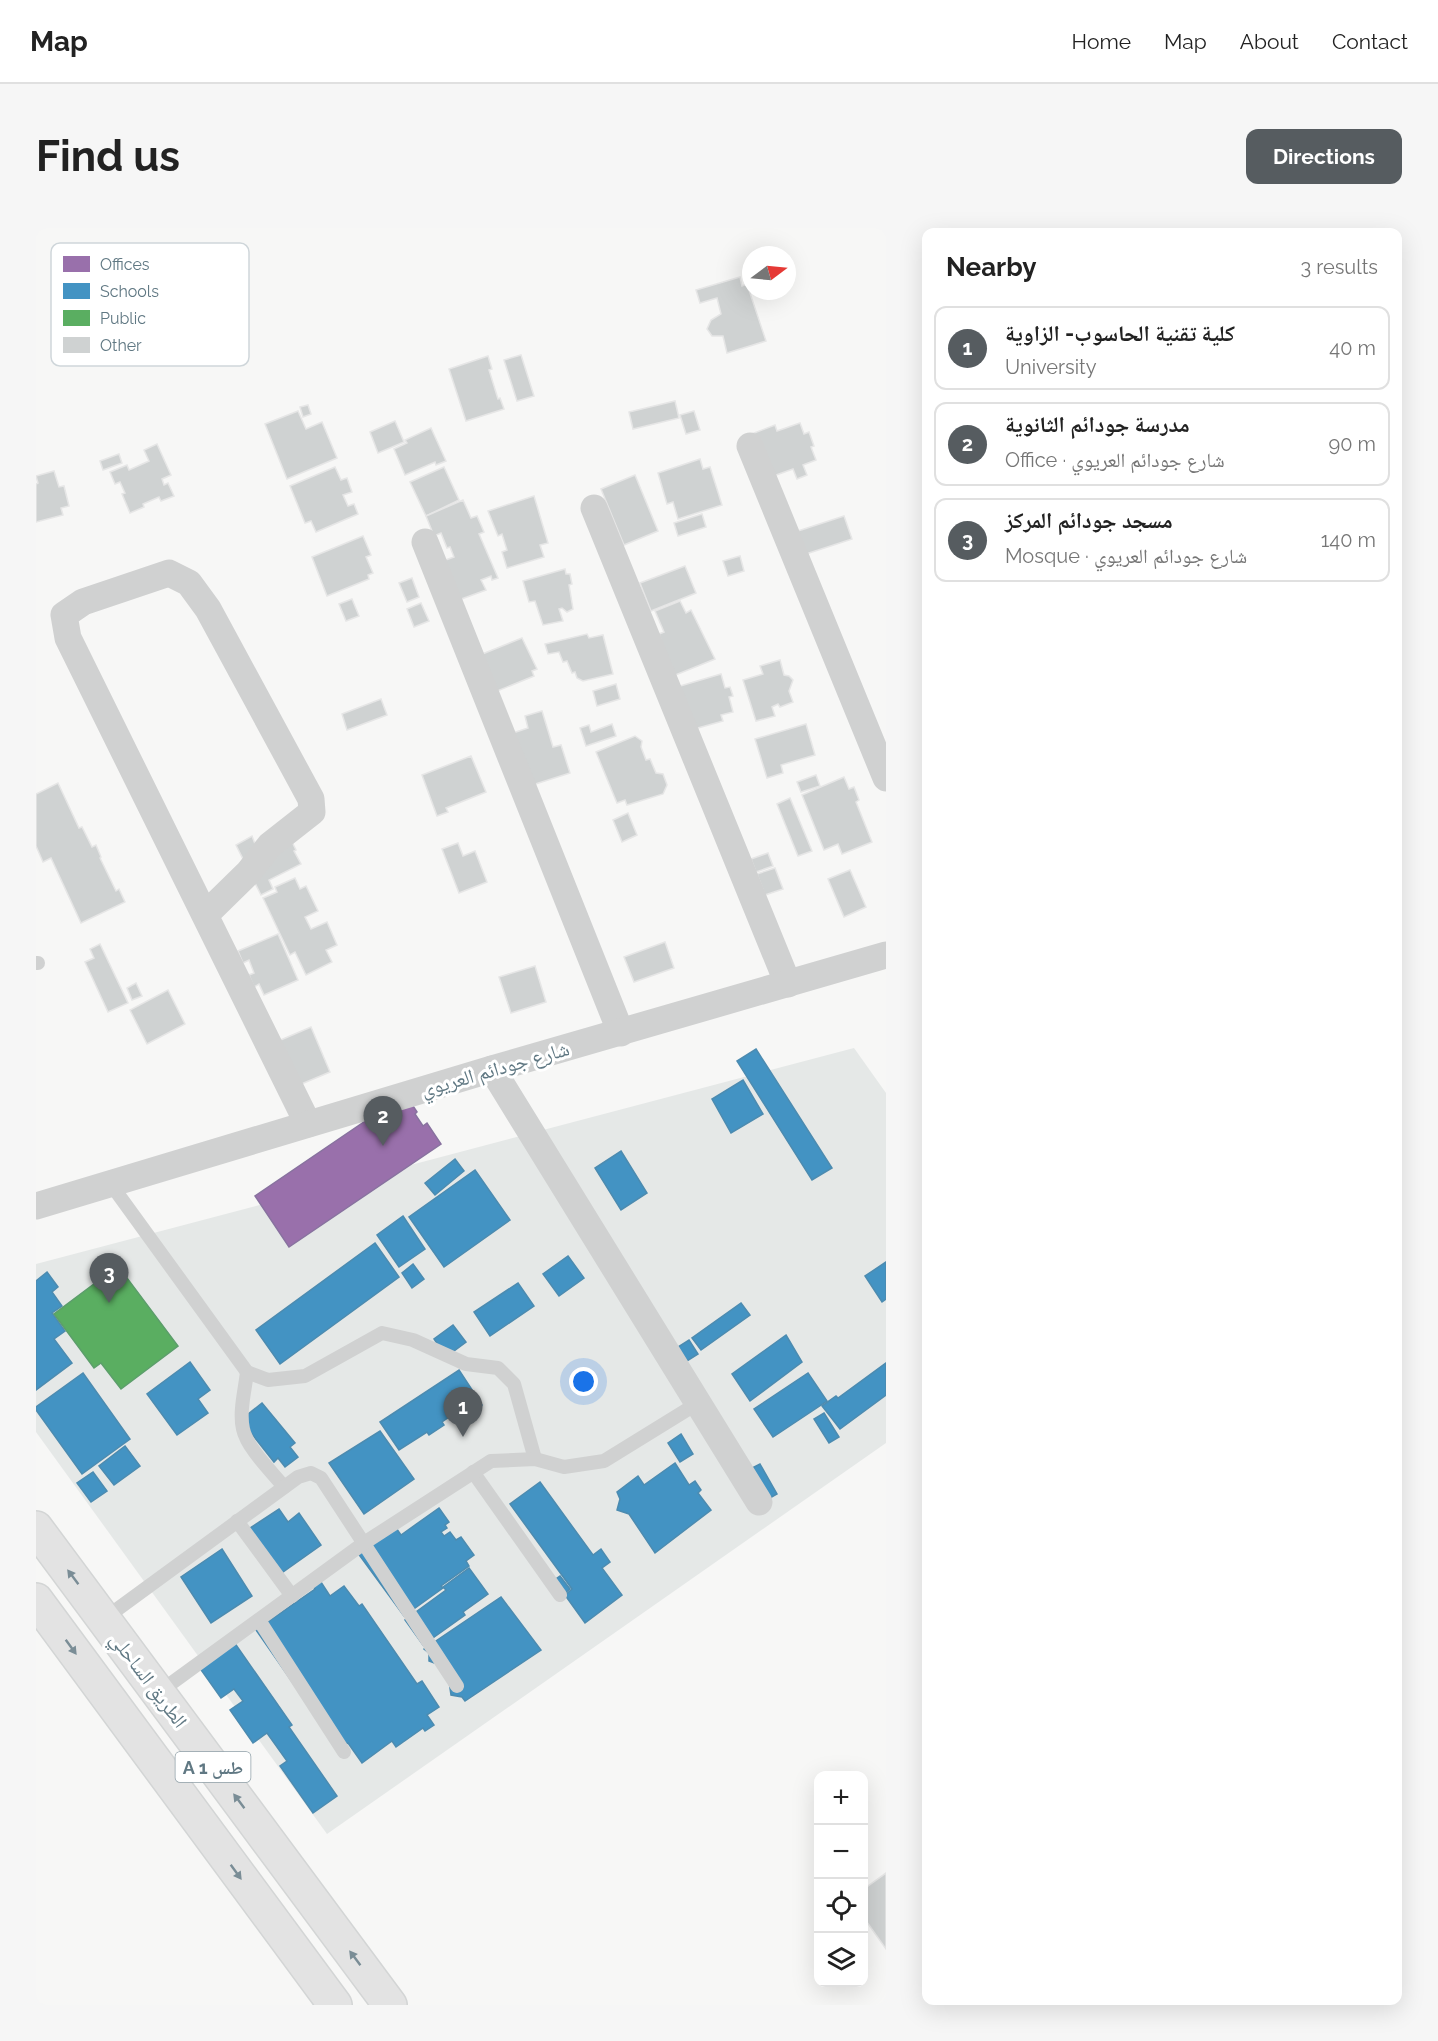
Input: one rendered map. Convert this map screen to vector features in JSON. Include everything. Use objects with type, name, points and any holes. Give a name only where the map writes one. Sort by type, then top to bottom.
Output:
[{"type":"highway","name":"الطريق الساحلي","points":[[36,1528],[390,2005]]},
{"type":"highway","name":"A 1 طس","points":[[36,1600],[335,2005]]},
{"type":"street","points":[[750,446],[886,778]]},
{"type":"street","points":[[594,508],[788,984]]},
{"type":"street","points":[[425,542],[621,1033]]},
{"type":"street","points":[[205,915],[248,873],[270,845],[312,812],[310,799],[208,609],[189,583],[169,573],[83,602],[64,615],[68,638],[308,1124]]},
{"type":"street","name":"شارع جودائم العريوي","points":[[36,1206],[492,1069],[886,955]]},
{"type":"street","points":[[492,1069],[759,1502]]},
{"type":"lane","points":[[110,1183],[247,1372],[268,1380],[305,1376],[382,1333],[413,1340],[466,1364],[498,1368],[514,1384],[535,1459]]},
{"type":"lane","points":[[247,1372],[242,1410],[243,1429],[249,1443],[284,1487]]},
{"type":"lane","points":[[158,1693],[364,1543],[491,1461],[535,1459],[564,1467],[604,1461],[698,1403]]},
{"type":"lane","points":[[473,1472],[560,1595]]},
{"type":"lane","points":[[104,1619],[298,1477],[311,1473],[321,1478],[457,1686]]},
{"type":"lane","points":[[237,1521],[292,1596]]},
{"type":"lane","points":[[259,1620],[344,1752]]},
{"type":"shaded area","points":[[854,1048],[886,1093],[886,1443],[327,1834],[36,1432],[36,1264]]},
{"type":"building: Offices","points":[[405,1094],[423,1126],[427,1123],[441,1144],[289,1247],[255,1196]]},
{"type":"building: Schools","points":[[756,1049],[832,1168],[812,1180],[737,1061]]},
{"type":"building: Schools","points":[[743,1080],[763,1114],[731,1133],[712,1099]]},
{"type":"building: Schools","points":[[621,1151],[647,1193],[621,1210],[595,1168]]},
{"type":"building: Schools","points":[[455,1159],[464,1171],[435,1195],[425,1183]]},
{"type":"building: Schools","points":[[475,1170],[510,1220],[444,1267],[409,1217]]},
{"type":"building: Schools","points":[[403,1216],[425,1249],[399,1267],[377,1235]]},
{"type":"building: Schools","points":[[375,1243],[399,1277],[280,1364],[256,1330]]},
{"type":"building: Schools","points":[[568,1256],[584,1278],[559,1296],[543,1274]]},
{"type":"building: Schools","points":[[886,1262],[886,1299],[882,1302],[865,1276]]},
{"type":"building: Schools","points":[[413,1264],[424,1279],[412,1288],[402,1273]]},
{"type":"building: Schools","points":[[47,1272],[58,1287],[52,1292],[62,1306],[52,1313],[65,1331],[54,1339],[72,1363],[36,1390],[36,1281]]},
{"type":"building: Schools","points":[[518,1283],[534,1306],[490,1336],[474,1312]]},
{"type":"building: Schools","points":[[741,1303],[750,1315],[701,1350],[692,1338]]},
{"type":"building: Schools","points":[[453,1325],[466,1342],[446,1357],[434,1339]]},
{"type":"building: Schools","points":[[786,1335],[802,1362],[750,1401],[732,1374]]},
{"type":"building: Schools","points":[[689,1340],[698,1354],[687,1361],[678,1347]]},
{"type":"building: Schools","points":[[190,1362],[210,1390],[198,1399],[208,1413],[177,1435],[147,1394]]},
{"type":"building: Schools","points":[[886,1363],[886,1395],[840,1429],[822,1406],[836,1396],[838,1398]]},
{"type":"building: Schools","points":[[459,1370],[482,1405],[457,1422],[452,1415],[442,1422],[444,1425],[429,1435],[427,1432],[399,1450],[380,1422]]},
{"type":"building: Schools","points":[[83,1373],[130,1439],[82,1474],[36,1407]]},
{"type":"building: Schools","points":[[808,1373],[827,1401],[773,1437],[754,1409]]},
{"type":"building: Schools","points":[[262,1403],[295,1443],[290,1447],[298,1457],[285,1467],[278,1458],[274,1462],[242,1419]]},
{"type":"building: Schools","points":[[824,1413],[839,1437],[829,1443],[814,1419]]},
{"type":"building: Schools","points":[[380,1431],[414,1479],[364,1514],[329,1463]]},
{"type":"building: Schools","points":[[681,1434],[693,1454],[680,1462],[668,1443]]},
{"type":"building: Schools","points":[[125,1446],[140,1466],[114,1485],[99,1466]]},
{"type":"building: Schools","points":[[675,1463],[689,1485],[695,1481],[701,1490],[698,1493],[711,1510],[655,1553],[629,1514],[617,1510],[620,1499],[617,1492],[638,1476],[644,1485]]},
{"type":"building: Schools","points":[[760,1464],[777,1494],[763,1502],[746,1471]]},
{"type":"building: Schools","points":[[93,1472],[107,1491],[91,1502],[77,1483]]},
{"type":"building: Schools","points":[[540,1482],[593,1555],[601,1549],[610,1562],[602,1568],[622,1595],[585,1623],[565,1595],[572,1589],[510,1504]]},
{"type":"building: Schools","points":[[439,1508],[449,1522],[445,1525],[447,1528],[441,1532],[444,1536],[450,1532],[456,1540],[461,1537],[474,1555],[466,1561],[469,1566],[404,1616],[357,1552],[394,1525],[401,1535]]},
{"type":"building: Schools","points":[[279,1509],[288,1522],[299,1513],[321,1545],[276,1577],[244,1532]]},
{"type":"building: Schools","points":[[222,1549],[252,1596],[211,1623],[181,1577]]},
{"type":"building: Schools","points":[[469,1568],[488,1594],[463,1612],[465,1615],[423,1645],[405,1620],[446,1590],[443,1587]]},
{"type":"building: Schools","points":[[317,1576],[330,1596],[344,1586],[359,1606],[362,1604],[417,1684],[422,1681],[439,1707],[427,1715],[434,1725],[425,1731],[423,1728],[396,1747],[392,1741],[362,1763],[348,1743],[339,1749],[256,1630],[315,1589],[309,1581]]},
{"type":"building: Schools","points":[[560,1576],[570,1589],[563,1595],[553,1581]]},
{"type":"building: Schools","points":[[501,1597],[541,1650],[465,1701],[462,1697],[451,1695],[449,1681],[437,1664],[429,1661],[429,1653],[424,1649]]},
{"type":"building: Schools","points":[[234,1642],[292,1725],[289,1727],[337,1796],[313,1813],[280,1766],[287,1761],[267,1733],[253,1743],[230,1710],[243,1701],[234,1689],[221,1698],[199,1667]]},
{"type":"building: Public","points":[[118,1266],[178,1346],[121,1389],[101,1363],[94,1368],[54,1314]]},
{"type":"building: Other","points":[[740,277],[742,300],[752,300],[766,341],[727,353],[723,336],[712,336],[707,329],[711,320],[721,314],[717,298],[700,303],[696,290]]},
{"type":"building: Other","points":[[521,355],[534,396],[517,401],[504,360]]},
{"type":"building: Other","points":[[488,356],[492,369],[489,370],[498,399],[500,398],[504,409],[466,421],[449,369]]},
{"type":"building: Other","points":[[675,401],[679,418],[633,429],[629,412]]},
{"type":"building: Other","points":[[308,405],[311,414],[303,417],[300,407]]},
{"type":"building: Other","points":[[298,411],[306,429],[322,422],[337,458],[287,479],[265,424]]},
{"type":"building: Other","points":[[694,411],[700,430],[686,434],[680,415]]},
{"type":"building: Other","points":[[395,421],[404,442],[378,453],[370,432]]},
{"type":"building: Other","points":[[800,423],[804,434],[809,432],[816,460],[803,465],[807,475],[797,479],[793,469],[765,479],[749,435],[775,425],[777,431]]},
{"type":"building: Other","points":[[431,428],[446,461],[436,465],[435,462],[405,475],[394,449],[407,443],[405,440]]},
{"type":"building: Other","points":[[157,444],[171,475],[162,479],[164,485],[168,483],[174,496],[161,501],[159,497],[130,513],[120,482],[115,484],[110,472],[127,465],[129,470],[149,461],[144,450]]},
{"type":"building: Other","points":[[119,454],[122,463],[103,470],[100,461]]},
{"type":"building: Other","points":[[700,459],[703,469],[710,467],[722,505],[678,519],[673,502],[667,504],[658,473]]},
{"type":"building: Other","points":[[335,467],[341,480],[347,478],[352,492],[343,495],[348,506],[354,504],[358,514],[316,532],[311,521],[305,523],[290,486]]},
{"type":"building: Other","points":[[444,467],[459,500],[426,516],[410,482]]},
{"type":"building: Other","points":[[54,471],[59,487],[64,486],[69,506],[61,508],[63,515],[36,522],[36,484],[38,483],[36,476]]},
{"type":"building: Other","points":[[635,475],[658,531],[624,545],[601,489]]},
{"type":"building: Other","points":[[534,496],[548,543],[540,545],[544,557],[507,568],[502,552],[507,550],[502,534],[498,536],[488,511]]},
{"type":"building: Other","points":[[463,500],[471,518],[477,516],[484,532],[479,534],[498,578],[492,580],[491,576],[481,580],[486,590],[456,601],[440,562],[454,557],[450,547],[447,548],[441,533],[434,536],[426,516]]},
{"type":"building: Other","points":[[702,514],[706,527],[678,536],[674,523]]},
{"type":"building: Other","points":[[844,516],[852,539],[806,554],[798,531]]},
{"type":"building: Other","points":[[363,536],[371,555],[366,557],[373,573],[368,575],[369,579],[327,596],[312,557]]},
{"type":"building: Other","points":[[740,556],[744,571],[728,576],[723,561]]},
{"type":"building: Other","points":[[685,566],[696,593],[651,611],[640,583]]},
{"type":"building: Other","points":[[565,569],[566,574],[570,574],[572,584],[569,585],[573,609],[567,612],[562,608],[559,609],[563,621],[543,625],[535,601],[529,602],[523,581]]},
{"type":"building: Other","points":[[412,578],[419,597],[407,602],[399,583]]},
{"type":"building: Other","points":[[352,599],[359,616],[346,621],[339,604]]},
{"type":"building: Other","points":[[680,601],[686,613],[691,610],[715,659],[673,676],[659,634],[664,632],[655,611]]},
{"type":"building: Other","points":[[421,603],[429,621],[414,627],[407,609]]},
{"type":"building: Other","points":[[587,634],[589,638],[603,635],[613,674],[583,681],[577,678],[575,672],[572,673],[567,661],[563,662],[559,652],[548,654],[545,644]]},
{"type":"building: Other","points":[[522,638],[537,669],[532,671],[534,676],[485,696],[470,659]]},
{"type":"building: Other","points":[[780,660],[784,675],[793,680],[789,691],[793,702],[780,707],[778,704],[772,707],[775,716],[756,721],[743,680],[763,674],[760,666]]},
{"type":"building: Other","points":[[721,674],[725,688],[730,687],[733,696],[729,697],[733,712],[721,715],[723,721],[687,731],[670,689]]},
{"type":"building: Other","points":[[616,684],[620,699],[597,706],[593,691]]},
{"type":"building: Other","points":[[381,699],[387,715],[347,730],[342,714]]},
{"type":"building: Other","points":[[542,711],[553,747],[561,745],[570,773],[526,787],[510,734],[528,728],[525,716]]},
{"type":"building: Other","points":[[612,724],[616,736],[586,746],[580,728],[589,725],[591,732]]},
{"type":"building: Other","points":[[806,724],[815,755],[781,765],[783,773],[767,778],[755,739]]},
{"type":"building: Other","points":[[635,736],[642,741],[641,747],[646,760],[650,759],[656,773],[663,774],[667,785],[663,794],[627,805],[625,800],[617,803],[596,752]]},
{"type":"building: Other","points":[[471,756],[486,792],[446,808],[448,812],[437,816],[422,775]]},
{"type":"building: Other","points":[[816,775],[820,786],[801,792],[797,782]]},
{"type":"building: Other","points":[[844,777],[849,789],[854,787],[859,800],[856,802],[872,842],[842,854],[838,844],[824,850],[802,795]]},
{"type":"building: Other","points":[[58,783],[79,828],[82,827],[92,847],[96,845],[116,891],[119,889],[125,902],[81,923],[51,858],[43,862],[36,846],[36,794]]},
{"type":"building: Other","points":[[790,798],[812,851],[798,856],[777,804]]},
{"type":"building: Other","points":[[628,813],[637,835],[622,842],[613,820]]},
{"type":"building: Other","points":[[285,828],[301,864],[269,880],[273,889],[261,895],[236,845],[252,836],[255,844]]},
{"type":"building: Other","points":[[458,843],[463,856],[475,851],[487,882],[459,893],[442,849]]},
{"type":"building: Other","points":[[768,853],[773,866],[756,872],[751,859]]},
{"type":"building: Other","points":[[775,868],[783,889],[765,895],[757,874]]},
{"type":"building: Other","points":[[850,870],[866,907],[844,917],[828,879]]},
{"type":"building: Other","points":[[295,878],[300,889],[306,886],[318,911],[305,917],[311,929],[327,922],[337,945],[326,950],[332,962],[306,975],[295,952],[290,955],[263,898],[277,892],[275,887]]},
{"type":"building: Other","points":[[278,934],[298,980],[264,995],[259,984],[254,987],[249,975],[254,973],[249,960],[243,963],[238,951]]},
{"type":"building: Other","points":[[665,942],[674,968],[634,982],[624,957]]},
{"type":"building: Other","points":[[100,944],[128,1003],[108,1012],[85,962],[94,958],[90,949]]},
{"type":"building: Other","points":[[535,966],[546,1002],[511,1013],[499,977]]},
{"type":"building: Other","points":[[136,983],[142,996],[132,1000],[127,988]]},
{"type":"building: Other","points":[[168,990],[185,1024],[147,1044],[130,1010]]},
{"type":"building: Other","points":[[311,1027],[330,1072],[287,1090],[269,1045]]},
{"type":"building: Other","points":[[886,1873],[886,1949],[868,1924],[868,1886]]},
{"type":"place","name":"مدرسة جودائم الثانوية","points":[[383,1146]]},
{"type":"place","name":"مسجد جودائم المركز","points":[[109,1303]]},
{"type":"place","name":"كلية تقنية الحاسوب- الزاوية","points":[[463,1437]]}]
